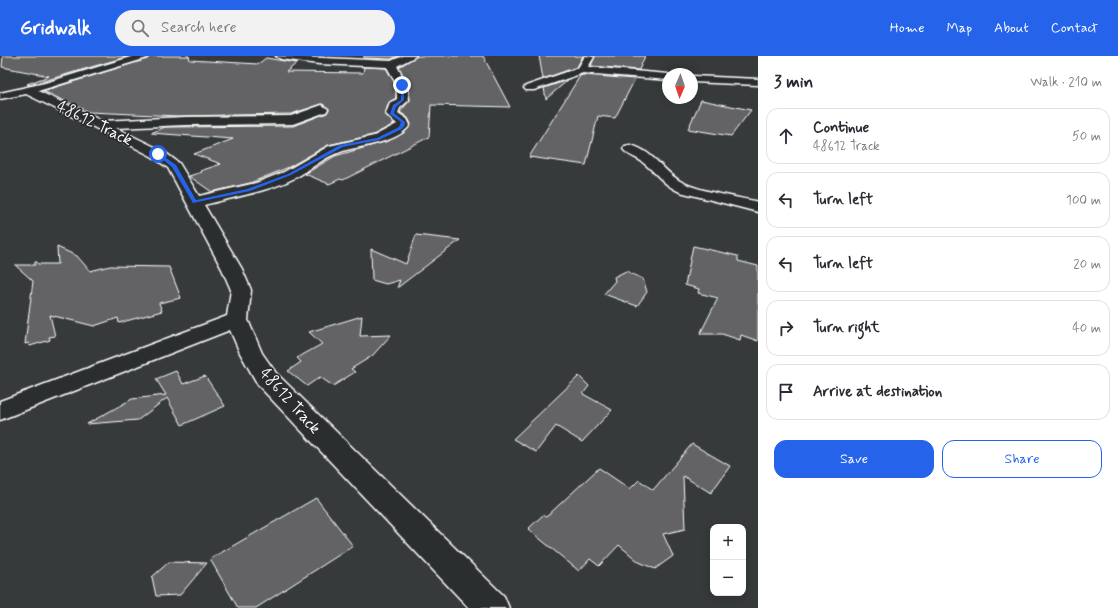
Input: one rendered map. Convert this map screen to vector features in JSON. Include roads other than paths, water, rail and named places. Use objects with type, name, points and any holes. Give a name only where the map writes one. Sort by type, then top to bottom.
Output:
[{"type":"street","points":[[0,96],[29,91],[144,56]]},
{"type":"street","points":[[281,56],[324,61],[391,64],[410,56]]},
{"type":"street","points":[[582,70],[590,56]]},
{"type":"street","points":[[195,202],[261,186],[290,174],[334,149],[378,139],[401,128],[404,125],[403,122],[392,114],[394,106],[403,100],[402,85],[391,64]]},
{"type":"street","points":[[530,88],[582,70],[662,77]]},
{"type":"street","points":[[698,79],[758,82]]},
{"type":"street","name":"48612 Track","points":[[29,91],[158,154],[174,166],[232,269],[241,290],[237,320],[251,353],[267,379],[492,608]]},
{"type":"street","points":[[101,125],[186,121],[293,120],[322,109]]},
{"type":"street","points":[[630,150],[646,158],[674,184],[686,189],[758,207]]},
{"type":"street","points":[[0,411],[237,320]]}]
